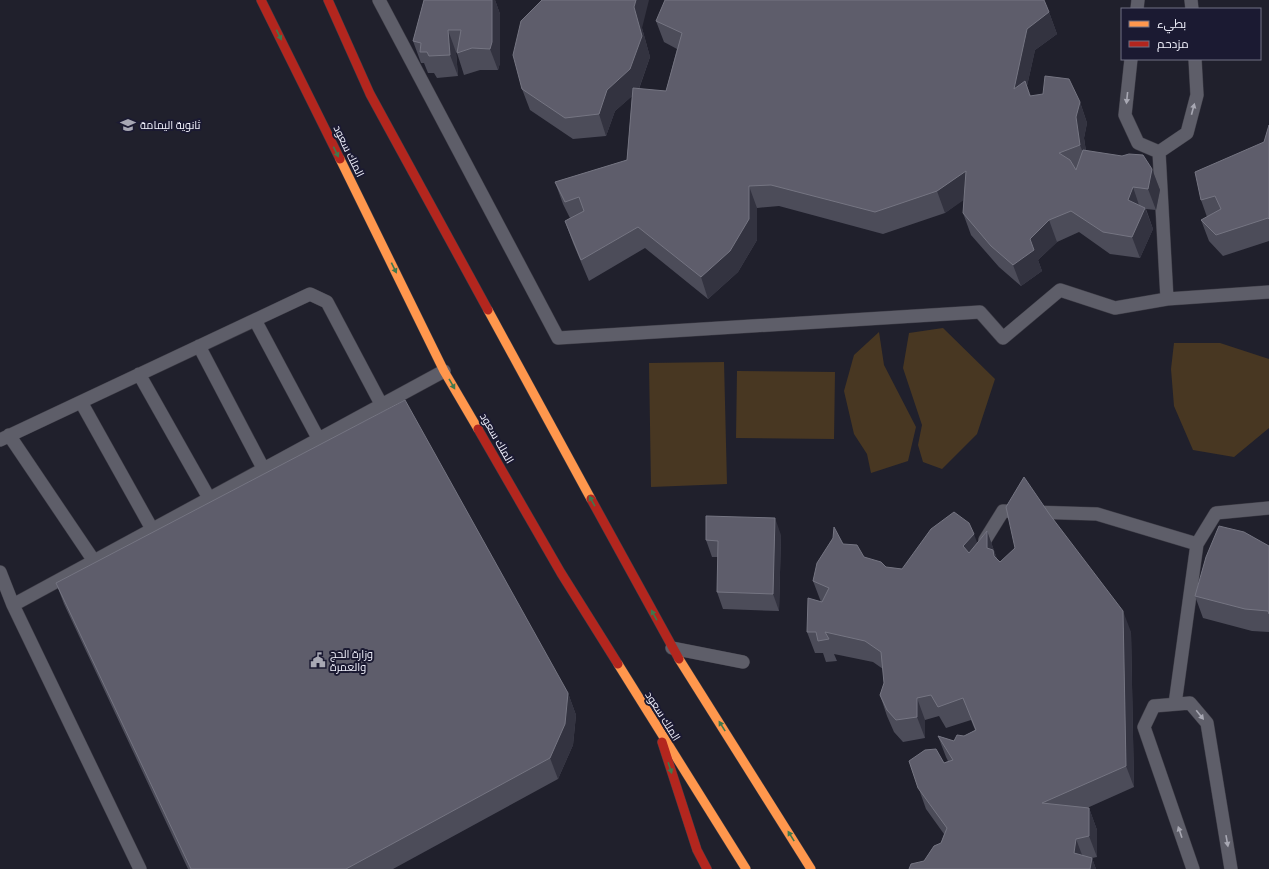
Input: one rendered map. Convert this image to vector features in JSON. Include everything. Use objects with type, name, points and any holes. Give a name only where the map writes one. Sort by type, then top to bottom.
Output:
[{"type":"main road","name":"الملك سعود","points":[[261,0],[444,371],[560,573],[746,869]]},
{"type":"main road","points":[[328,0],[370,94],[672,648],[811,869]]},
{"type":"main road","points":[[658,731],[697,850],[707,869]]},
{"type":"lane","points":[[379,0],[558,338],[980,312],[1003,338],[1060,290],[1115,308],[1167,299],[1269,292]]},
{"type":"lane","points":[[1131,60],[1125,115],[1138,143],[1159,152]]},
{"type":"lane","points":[[1159,152],[1187,133],[1197,96],[1195,60]]},
{"type":"lane","points":[[1159,152],[1167,299]]},
{"type":"lane","points":[[94,561],[4,438],[310,294],[327,302],[381,404]]},
{"type":"lane","points":[[255,320],[318,438]]},
{"type":"lane","points":[[199,346],[263,468]]},
{"type":"lane","points":[[13,605],[318,438],[444,371]]},
{"type":"lane","points":[[139,374],[209,498]]},
{"type":"lane","points":[[81,402],[152,529]]},
{"type":"lane","points":[[1175,704],[1197,544],[1216,513],[1269,508]]},
{"type":"lane","points":[[985,540],[1003,511],[1097,514],[1197,544]]},
{"type":"lane","points":[[0,572],[13,605],[140,869]]},
{"type":"lane","points":[[672,648],[743,662]]},
{"type":"lane","points":[[1193,869],[1144,727],[1154,706],[1190,703],[1207,723],[1231,869]]},
{"type":"shaded area","points":[[943,328],[995,379],[977,434],[942,469],[923,462],[918,445],[922,425],[903,368],[909,333]]},
{"type":"shaded area","points":[[879,332],[884,365],[916,427],[908,461],[871,473],[867,454],[854,434],[844,391],[854,355]]},
{"type":"shaded area","points":[[1174,343],[1220,343],[1269,359],[1269,428],[1234,457],[1193,450],[1174,406],[1171,369]]},
{"type":"shaded area","points":[[724,362],[727,484],[651,487],[649,363]]},
{"type":"shaded area","points":[[737,371],[835,372],[834,439],[736,438]]},
{"type":"building","points":[[424,0],[492,0],[492,42],[490,49],[472,48],[457,53],[461,30],[448,30],[450,55],[429,56],[427,52],[420,52],[421,43],[413,41]]},
{"type":"building","points":[[542,0],[636,0],[634,7],[642,36],[630,69],[607,90],[599,114],[565,118],[522,89],[513,55],[521,21]]},
{"type":"building","points":[[665,0],[1044,0],[1049,12],[1027,29],[1014,89],[1025,81],[1030,96],[1043,94],[1045,76],[1069,79],[1080,102],[1076,117],[1080,145],[1059,153],[1070,160],[1076,170],[1083,150],[1122,156],[1129,154],[1143,155],[1152,169],[1148,189],[1133,187],[1128,200],[1145,208],[1132,237],[1103,232],[1071,211],[1049,220],[1030,239],[1034,250],[1013,265],[991,246],[963,213],[966,171],[937,191],[875,212],[771,185],[749,186],[749,219],[730,251],[701,277],[638,227],[581,260],[565,221],[584,211],[579,197],[565,202],[555,182],[627,160],[633,88],[666,91],[682,33],[656,21]]},
{"type":"building","points":[[1269,125],[1269,219],[1268,218],[1216,235],[1201,220],[1221,209],[1215,196],[1201,200],[1195,172],[1264,142]]},
{"type":"building","name":"وزارة الحج والعمرة","points":[[405,400],[568,693],[565,724],[550,758],[346,869],[191,869],[56,583]]},
{"type":"building","points":[[1024,477],[1050,515],[1123,611],[1126,766],[1042,803],[1089,808],[1089,836],[1076,839],[1074,853],[1092,858],[1090,869],[909,869],[911,864],[924,861],[934,846],[941,843],[947,828],[918,788],[909,761],[925,750],[936,749],[944,763],[953,760],[938,736],[954,741],[957,735],[964,736],[976,730],[963,698],[938,707],[931,695],[917,698],[917,717],[896,720],[887,710],[880,695],[884,683],[881,652],[865,641],[825,632],[829,639],[818,641],[816,632],[807,632],[808,598],[822,602],[829,588],[813,581],[817,563],[833,538],[834,527],[843,544],[857,545],[864,557],[881,562],[886,567],[902,569],[931,529],[954,512],[969,523],[974,534],[963,546],[969,553],[987,531],[987,548],[993,550],[994,556],[1000,562],[1015,548],[1006,507]]},
{"type":"building","points":[[706,516],[775,518],[773,594],[717,592],[718,541],[706,540]]},
{"type":"building","points":[[1219,526],[1244,532],[1269,546],[1269,614],[1268,611],[1245,609],[1195,596],[1206,557]]},
{"type":"traffic: slow","points":[[340,159],[444,371],[478,429]]},
{"type":"traffic: slow","points":[[488,310],[591,499]]},
{"type":"traffic: slow","points":[[679,659],[811,869]]},
{"type":"traffic: slow","points":[[618,664],[746,869]]},
{"type":"traffic: jam","points":[[261,0],[340,159]]},
{"type":"traffic: jam","points":[[328,0],[370,94],[488,310]]},
{"type":"traffic: jam","points":[[478,429],[561,573],[618,664]]},
{"type":"traffic: jam","points":[[591,499],[679,659]]},
{"type":"traffic: jam","points":[[662,742],[697,850],[707,869]]},
{"type":"place","name":"ثانوية اليمامة","points":[[128,125]]},
{"type":"place","name":"وزارة الحج والعمرة","points":[[318,660]]}]
